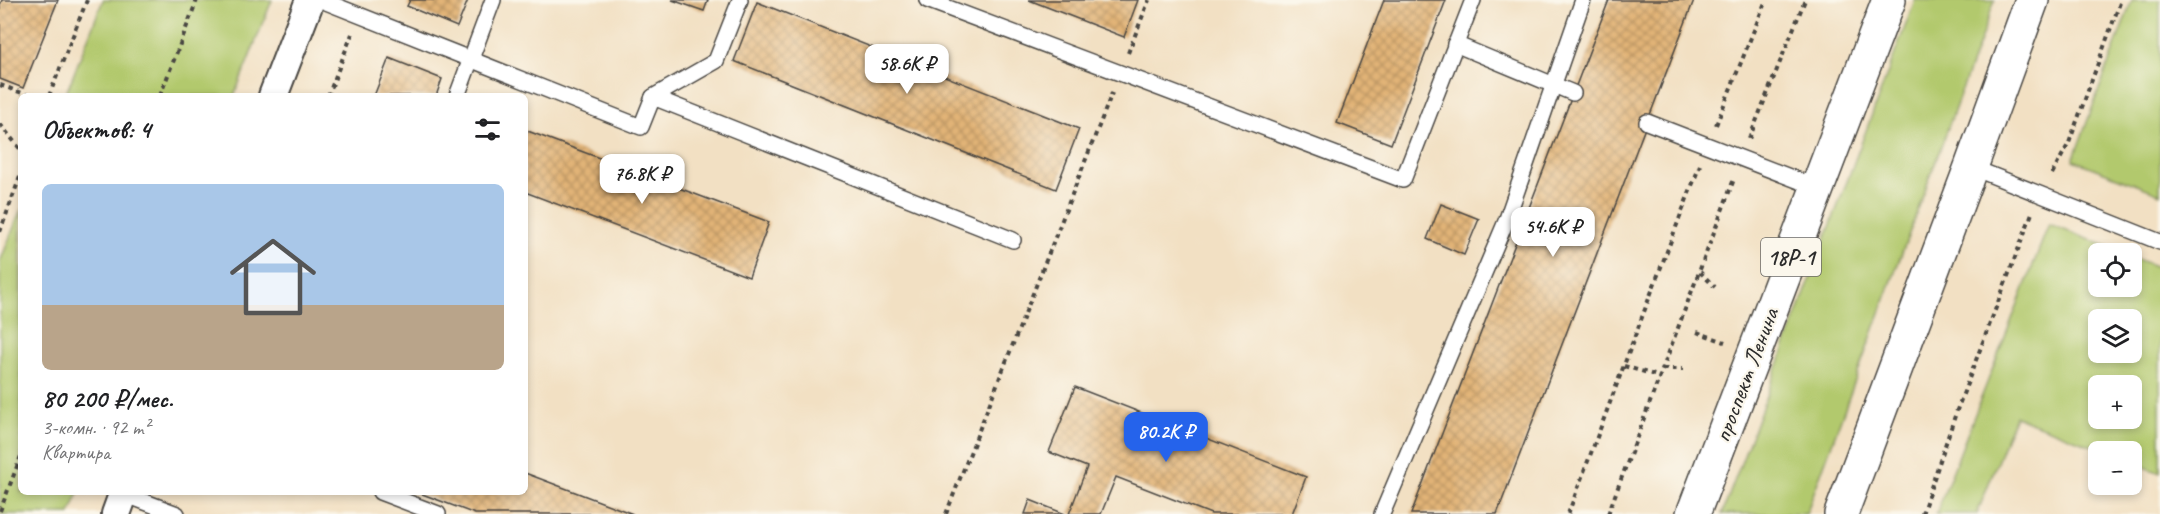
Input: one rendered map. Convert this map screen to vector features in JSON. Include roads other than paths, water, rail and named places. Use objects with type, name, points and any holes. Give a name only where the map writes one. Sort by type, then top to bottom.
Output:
[{"type":"main road","name":"проспект Ленина","points":[[1693,514],[1889,0]]},
{"type":"main road","points":[[1841,514],[2031,0]]},
{"type":"street","points":[[274,93],[310,0]]},
{"type":"lane","points":[[321,0],[641,127],[653,97],[716,61],[740,0]]},
{"type":"lane","points":[[458,93],[493,0]]},
{"type":"lane","points":[[927,0],[1403,180],[1473,0]]},
{"type":"lane","points":[[1382,514],[1507,219],[1583,0]]},
{"type":"lane","points":[[1455,44],[1573,93]]},
{"type":"lane","points":[[653,97],[1013,240]]},
{"type":"lane","points":[[1647,122],[1818,188]]},
{"type":"lane","points":[[1971,167],[2160,242]]},
{"type":"lane","points":[[389,495],[438,514]]},
{"type":"lane","points":[[121,500],[177,514]]}]
